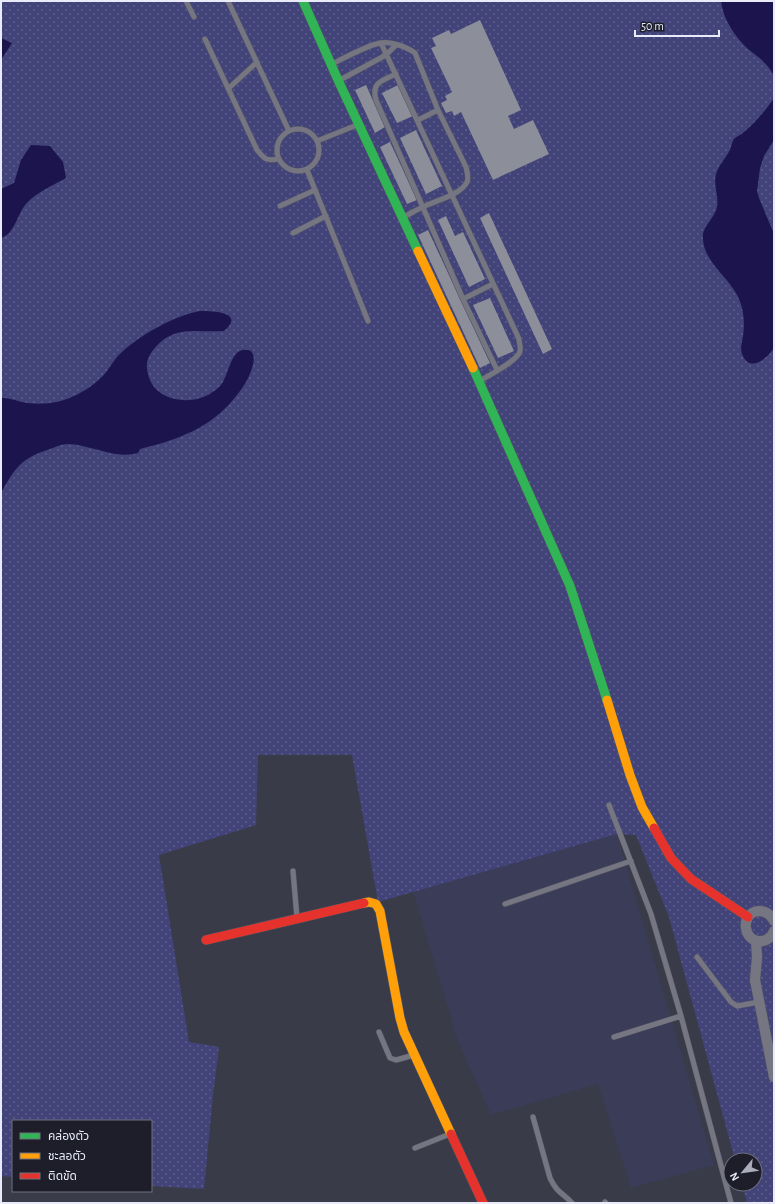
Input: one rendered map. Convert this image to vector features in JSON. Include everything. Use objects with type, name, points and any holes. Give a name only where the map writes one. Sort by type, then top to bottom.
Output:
[{"type":"street","points":[[303,1],[338,80],[479,381],[570,586],[642,807],[672,858],[692,880],[748,917]]},
{"type":"street","points":[[206,940],[369,902],[376,904],[380,911],[404,1032],[416,1054],[483,1203]]},
{"type":"street","points":[[774,920],[766,912],[761,911],[752,914],[746,921],[746,931],[752,939],[756,941],[766,940],[774,931]]},
{"type":"street","points":[[756,941],[756,980],[774,1077]]},
{"type":"lane","points":[[186,1],[194,17]]},
{"type":"lane","points":[[228,1],[289,131]]},
{"type":"lane","points":[[205,39],[257,150],[265,160],[269,161],[278,159]]},
{"type":"lane","points":[[331,64],[373,45],[381,43],[410,49],[415,54],[438,110],[466,167],[468,175],[467,183],[452,195],[423,207],[402,218]]},
{"type":"lane","points":[[381,43],[519,339],[521,349],[519,355],[511,362],[479,381]]},
{"type":"lane","points":[[338,80],[386,55],[396,45]]},
{"type":"lane","points":[[229,88],[257,62]]},
{"type":"lane","points":[[396,74],[381,81],[375,86],[374,92],[389,132],[463,299],[497,370]]},
{"type":"lane","points":[[418,120],[438,110]]},
{"type":"lane","points":[[317,141],[359,125]]},
{"type":"lane","points":[[300,129],[310,133],[317,141],[319,152],[317,158],[315,163],[307,170],[296,172],[285,168],[278,159],[276,148],[280,138],[289,131],[300,129]]},
{"type":"lane","points":[[307,170],[368,321]]},
{"type":"lane","points":[[280,206],[315,190]]},
{"type":"lane","points":[[293,233],[326,216]]},
{"type":"lane","points":[[463,299],[494,284]]},
{"type":"lane","points":[[609,805],[651,914],[681,1016],[731,1203]]},
{"type":"lane","points":[[505,904],[630,861]]},
{"type":"lane","points":[[293,871],[297,919]]},
{"type":"lane","points":[[697,956],[731,1002],[737,1006],[759,1002]]},
{"type":"lane","points":[[614,1037],[681,1016]]},
{"type":"lane","points":[[379,1032],[390,1058],[396,1060],[416,1054]]},
{"type":"lane","points":[[533,1117],[550,1178],[554,1186],[561,1194],[572,1203]]},
{"type":"lane","points":[[416,1148],[452,1134]]},
{"type":"shaded area","points":[[1,1],[774,1],[774,1203],[747,1203],[744,1192],[763,1192],[763,1152],[733,1152],[669,917],[636,835],[617,834],[378,902],[352,755],[258,755],[256,825],[159,855],[189,1042],[219,1047],[204,1189],[152,1186],[152,1120],[12,1120],[12,1177],[1,1176]]},
{"type":"shaded area","points":[[721,1],[774,1],[774,76],[766,64],[748,49],[734,33],[724,14]]},
{"type":"shaded area","points":[[1,38],[12,43],[1,60]]},
{"type":"shaded area","points":[[774,98],[774,140],[764,156],[760,168],[757,191],[774,234],[774,348],[763,360],[754,364],[745,360],[741,352],[744,331],[743,310],[732,287],[706,252],[703,243],[703,234],[717,207],[716,174],[730,150],[734,139],[752,125]]},
{"type":"shaded area","points":[[31,145],[50,146],[63,162],[66,178],[30,200],[23,208],[10,232],[1,238],[1,189],[14,183],[21,160]]},
{"type":"shaded area","points":[[200,311],[219,312],[230,316],[230,325],[224,331],[186,331],[170,336],[162,341],[149,356],[147,361],[148,375],[153,386],[169,397],[184,400],[199,399],[216,390],[221,385],[232,359],[240,351],[251,351],[253,353],[254,361],[250,374],[237,395],[227,406],[216,416],[194,431],[168,441],[140,449],[138,453],[127,455],[116,454],[75,444],[63,444],[40,452],[25,460],[15,470],[1,493],[1,398],[39,404],[62,401],[72,397],[89,388],[99,380],[120,354],[138,339],[170,321],[190,313]]},
{"type":"shaded area","points":[[617,834],[714,1165],[631,1188],[598,1084],[491,1115],[458,1041],[413,892]]},
{"type":"building","points":[[480,20],[521,110],[508,116],[514,129],[533,120],[549,154],[493,180],[461,112],[454,116],[452,111],[446,113],[441,103],[447,100],[445,96],[452,92],[431,48],[436,46],[432,38],[449,30],[451,34]]},
{"type":"building","points":[[366,85],[385,127],[375,133],[355,90]]},
{"type":"building","points":[[398,85],[413,116],[397,123],[382,93]]},
{"type":"building","points":[[416,130],[442,186],[426,194],[400,138]]},
{"type":"building","points":[[390,142],[417,200],[407,204],[380,147]]},
{"type":"building","points":[[489,213],[552,349],[543,354],[480,218]]},
{"type":"building","points":[[446,216],[455,236],[463,232],[485,279],[469,287],[438,220]]},
{"type":"building","points":[[428,230],[490,363],[480,368],[418,235]]},
{"type":"building","points":[[490,298],[514,351],[498,358],[473,305]]},
{"type":"traffic: fast","points":[[303,1],[338,80],[418,251]]},
{"type":"traffic: fast","points":[[473,368],[570,586],[607,700]]},
{"type":"traffic: slow","points":[[418,251],[473,368]]},
{"type":"traffic: slow","points":[[607,700],[630,775],[642,807],[654,828]]},
{"type":"traffic: slow","points":[[364,903],[369,902],[376,904],[380,911],[404,1032],[451,1134]]},
{"type":"traffic: jam","points":[[654,828],[671,858],[691,879],[748,917]]},
{"type":"traffic: jam","points":[[206,940],[364,903]]},
{"type":"traffic: jam","points":[[451,1134],[483,1203]]}]
